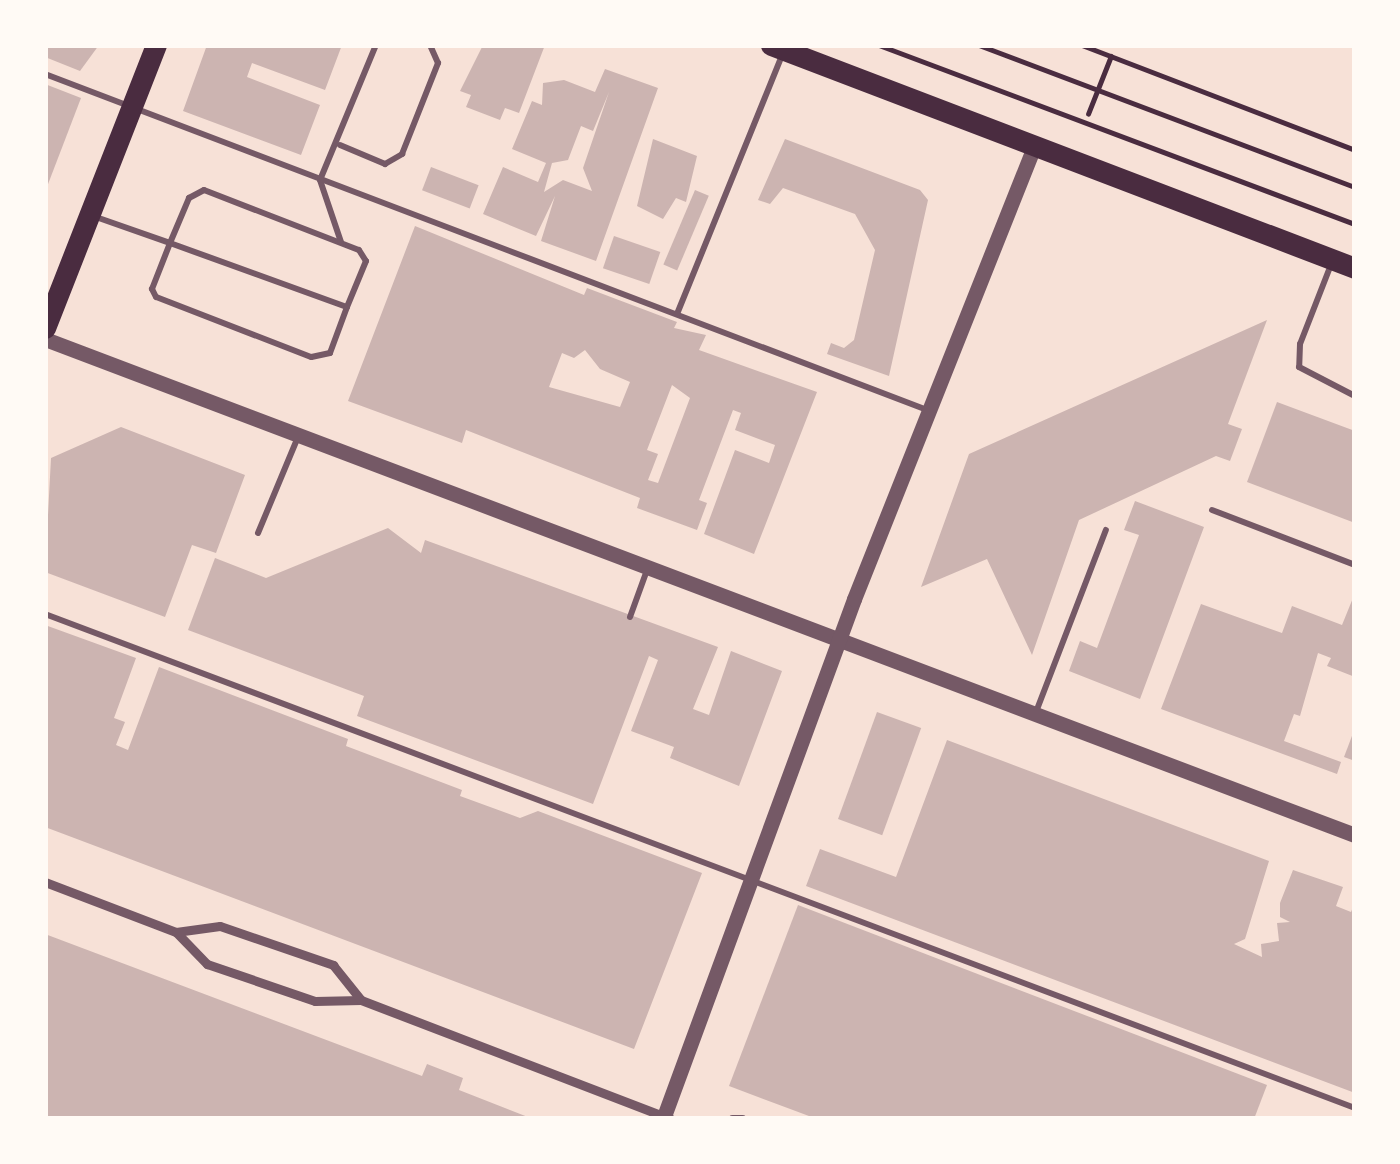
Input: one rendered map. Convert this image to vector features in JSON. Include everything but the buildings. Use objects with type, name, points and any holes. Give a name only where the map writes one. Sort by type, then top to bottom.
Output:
[{"type":"main road","points":[[45,328],[156,45]]},
{"type":"main road","points":[[778,48],[1355,268]]},
{"type":"street","points":[[45,882],[176,932],[207,964],[315,1001],[361,1000],[666,1118],[840,640],[1034,146]]},
{"type":"street","points":[[45,339],[1355,836]]},
{"type":"street","points":[[176,932],[220,926],[333,965],[361,1000]]},
{"type":"street","points":[[732,1119],[742,1119]]},
{"type":"lane","points":[[341,243],[320,180],[340,145],[376,45]]},
{"type":"lane","points":[[340,145],[386,164],[402,154],[438,63],[430,45]]},
{"type":"lane","points":[[677,315],[778,48]]},
{"type":"lane","points":[[45,74],[928,410]]},
{"type":"lane","points":[[194,191],[341,243],[366,262],[330,352],[311,357],[161,301],[152,289],[170,243],[194,191]]},
{"type":"lane","points":[[90,215],[347,307]]},
{"type":"lane","points":[[1333,259],[1300,344],[1299,367],[1355,396]]},
{"type":"lane","points":[[258,533],[299,435]]},
{"type":"lane","points":[[1212,510],[1355,565]]},
{"type":"lane","points":[[1035,714],[1106,530]]},
{"type":"lane","points":[[629,617],[648,568]]},
{"type":"lane","points":[[45,614],[1355,1108]]},
{"type":"path","points":[[879,45],[1355,224]]},
{"type":"path","points":[[979,45],[1355,187]]},
{"type":"path","points":[[1082,45],[1355,150]]},
{"type":"path","points":[[1088,114],[1111,56]]}]
